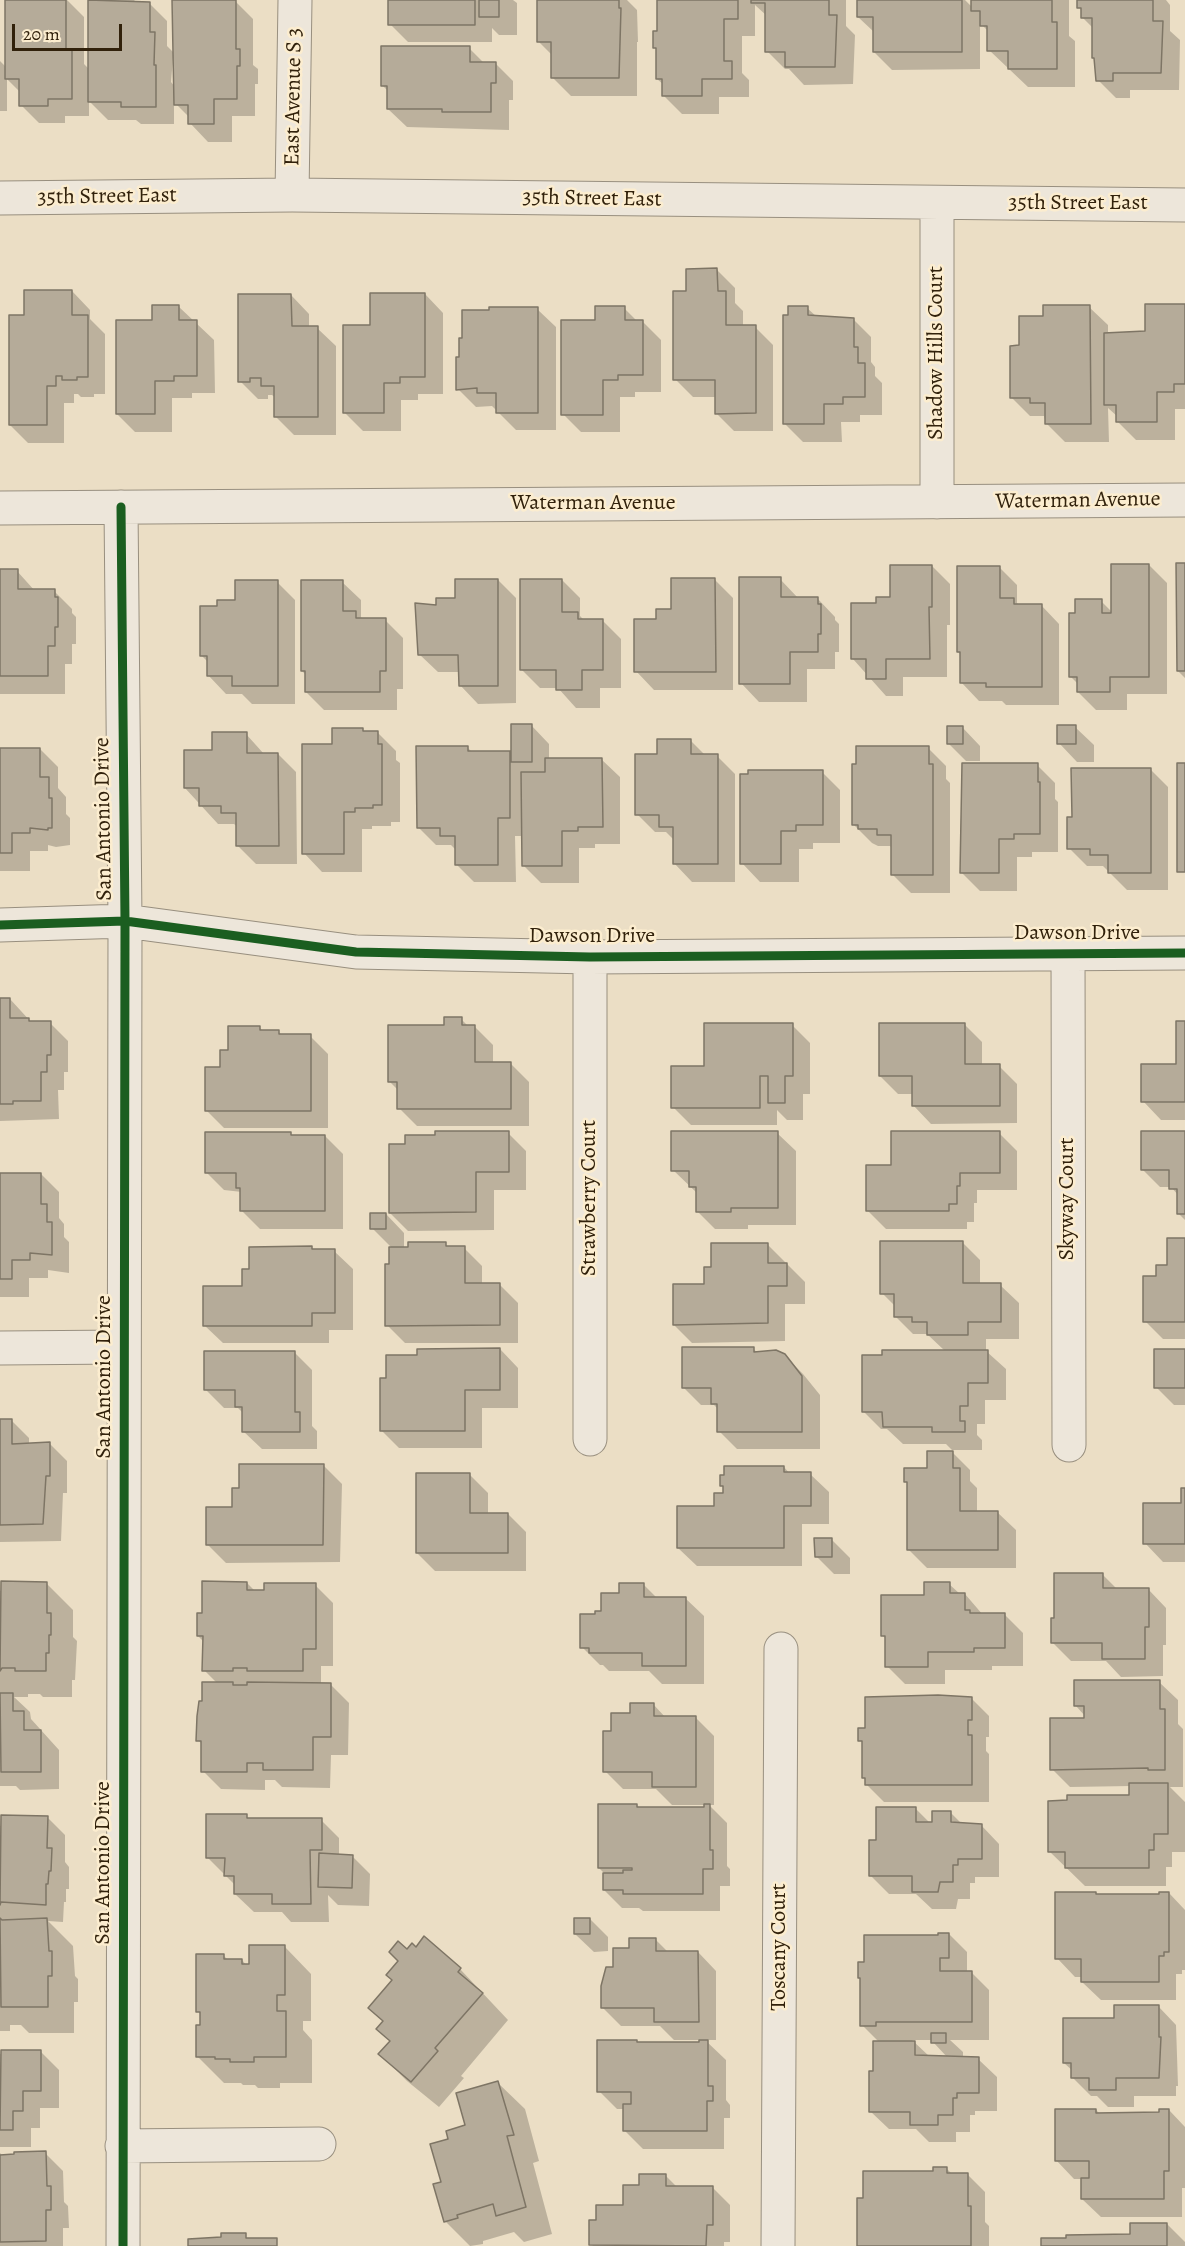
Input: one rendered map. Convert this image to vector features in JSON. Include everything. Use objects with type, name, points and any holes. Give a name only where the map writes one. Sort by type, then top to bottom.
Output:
[{"type":"street","name":"East Avenue S 3","points":[[292,195],[295,0]]},
{"type":"street","name":"35th Street East","points":[[0,198],[292,195],[1185,205]]},
{"type":"street","name":"Shadow Hills Court","points":[[937,204],[937,502]]},
{"type":"street","name":"Waterman Avenue","points":[[0,507],[1185,500]]},
{"type":"street","name":"San Antonio Drive","points":[[121,507],[125,921],[123,2246]]},
{"type":"street","name":"Dawson Drive","points":[[0,925],[125,921],[356,952],[590,957],[1185,953]]},
{"type":"street","name":"Skyway Court","points":[[1068,953],[1069,1445]]},
{"type":"street","name":"Strawberry Court","points":[[590,957],[590,1439]]},
{"type":"street","points":[[0,1348],[124,1347]]},
{"type":"street","name":"Toscany Court","points":[[778,2246],[781,1649]]},
{"type":"street","points":[[122,2146],[319,2145]]},
{"type":"building","points":[[5,0],[66,0],[66,49],[72,49],[72,99],[48,99],[48,106],[19,106],[19,79],[5,79]]},
{"type":"building","points":[[88,0],[150,2],[150,32],[155,32],[156,107],[121,107],[121,102],[88,102]]},
{"type":"building","points":[[172,0],[236,0],[236,49],[240,49],[240,66],[237,66],[237,99],[214,99],[214,124],[188,124],[188,105],[174,105]]},
{"type":"building","points":[[388,0],[475,0],[475,25],[388,25]]},
{"type":"building","points":[[479,0],[499,0],[499,17],[479,17]]},
{"type":"building","points":[[537,0],[619,0],[619,8],[621,8],[619,78],[551,78],[551,42],[537,42]]},
{"type":"building","points":[[657,0],[738,0],[738,19],[724,19],[724,61],[732,61],[732,79],[702,79],[702,96],[662,96],[662,79],[656,79],[656,48],[653,48],[653,31],[657,31]]},
{"type":"building","points":[[751,0],[829,0],[829,15],[837,15],[835,67],[785,67],[785,52],[765,52],[765,3],[751,3]]},
{"type":"building","points":[[857,0],[962,0],[962,52],[873,52],[873,17],[857,17]]},
{"type":"building","points":[[971,0],[1052,0],[1052,22],[1057,22],[1057,69],[1008,69],[1008,51],[987,51],[987,26],[980,26],[980,11],[971,11]]},
{"type":"building","points":[[1077,0],[1153,0],[1153,21],[1163,21],[1161,73],[1113,73],[1113,81],[1096,81],[1094,58],[1092,58],[1092,18],[1081,18],[1081,8],[1077,8]]},
{"type":"building","points":[[381,46],[470,46],[470,62],[496,62],[496,83],[491,83],[491,112],[387,109],[387,86],[381,86]]},
{"type":"building","points":[[717,268],[718,291],[726,291],[726,325],[756,325],[756,413],[715,414],[715,380],[673,380],[673,291],[686,291],[686,269]]},
{"type":"building","points":[[24,290],[72,290],[72,315],[88,315],[88,377],[62,380],[62,376],[56,376],[56,386],[47,386],[47,425],[9,425],[9,315],[24,315]]},
{"type":"building","points":[[370,293],[425,293],[425,377],[400,377],[400,383],[384,383],[384,413],[343,413],[343,325],[370,325]]},
{"type":"building","points":[[238,294],[291,294],[292,326],[318,326],[318,417],[274,417],[274,386],[261,386],[261,378],[250,378],[250,382],[238,382]]},
{"type":"building","points":[[1145,304],[1185,304],[1185,384],[1174,384],[1174,392],[1157,392],[1157,422],[1116,422],[1116,405],[1104,405],[1104,333],[1145,331]]},
{"type":"building","points":[[152,305],[179,305],[179,320],[197,320],[197,376],[174,376],[174,381],[155,381],[155,414],[116,414],[116,320],[152,320]]},
{"type":"building","points":[[1043,305],[1090,305],[1091,424],[1045,424],[1045,403],[1030,403],[1030,398],[1010,398],[1010,346],[1019,345],[1019,316],[1043,316]]},
{"type":"building","points":[[595,306],[625,306],[625,320],[643,320],[643,375],[618,375],[618,380],[603,380],[603,415],[561,415],[561,320],[595,320]]},
{"type":"building","points":[[788,306],[808,306],[808,315],[854,318],[854,347],[858,347],[858,363],[865,363],[865,397],[843,397],[843,404],[824,404],[824,424],[783,424],[783,315],[788,315]]},
{"type":"building","points":[[489,307],[538,307],[538,413],[496,413],[496,393],[477,393],[477,388],[456,390],[456,357],[459,357],[459,338],[462,338],[462,310],[489,310]]},
{"type":"building","points":[[1176,563],[1185,563],[1185,671],[1177,671]]},
{"type":"building","points":[[1111,564],[1149,564],[1149,677],[1110,677],[1110,692],[1077,692],[1077,677],[1069,677],[1069,613],[1075,613],[1075,599],[1102,599],[1102,613],[1111,613]]},
{"type":"building","points":[[890,565],[932,565],[932,607],[929,607],[930,659],[886,659],[886,679],[866,679],[866,659],[851,659],[851,603],[876,603],[876,597],[890,597]]},
{"type":"building","points":[[957,566],[1000,566],[1000,598],[1014,598],[1014,604],[1042,604],[1042,687],[986,687],[986,683],[960,683],[960,652],[957,652]]},
{"type":"building","points":[[0,569],[18,569],[18,589],[55,589],[55,597],[58,597],[58,627],[55,627],[55,646],[48,646],[48,676],[0,676]]},
{"type":"building","points":[[739,577],[781,577],[781,597],[818,597],[818,604],[821,604],[821,634],[818,634],[818,652],[790,652],[790,684],[739,684]]},
{"type":"building","points":[[671,578],[715,578],[716,672],[634,672],[634,619],[656,619],[656,609],[671,609]]},
{"type":"building","points":[[455,579],[498,579],[498,686],[459,686],[458,655],[418,655],[415,603],[436,605],[436,598],[455,598]]},
{"type":"building","points":[[520,579],[562,579],[562,612],[578,612],[578,619],[603,619],[603,670],[582,670],[582,690],[556,690],[556,670],[520,670]]},
{"type":"building","points":[[235,580],[278,580],[278,686],[232,686],[232,676],[207,676],[207,656],[200,656],[200,606],[217,606],[217,600],[235,600]]},
{"type":"building","points":[[301,580],[343,580],[343,611],[356,611],[356,618],[386,618],[386,671],[380,671],[380,692],[305,692],[305,671],[301,671]]},
{"type":"building","points":[[511,724],[532,724],[532,762],[511,762]]},
{"type":"building","points":[[1057,725],[1076,725],[1076,744],[1057,744]]},
{"type":"building","points":[[947,726],[963,726],[963,744],[947,744]]},
{"type":"building","points":[[332,728],[363,728],[363,731],[378,731],[378,744],[382,744],[382,805],[373,805],[373,808],[355,808],[355,812],[344,812],[344,854],[302,854],[302,744],[332,744]]},
{"type":"building","points":[[212,732],[247,732],[247,753],[278,753],[279,846],[236,846],[236,813],[221,813],[221,806],[199,806],[199,788],[184,788],[184,750],[212,750]]},
{"type":"building","points":[[657,739],[691,739],[691,754],[718,754],[718,864],[673,864],[673,827],[659,827],[659,815],[635,815],[635,754],[657,754]]},
{"type":"building","points":[[416,746],[468,746],[468,751],[510,751],[510,818],[498,818],[498,865],[455,865],[455,836],[440,836],[440,828],[417,828]]},
{"type":"building","points":[[856,746],[929,746],[929,764],[933,764],[933,875],[891,875],[891,835],[877,835],[877,829],[858,829],[858,825],[852,825],[852,764],[856,764]]},
{"type":"building","points":[[0,748],[40,748],[40,777],[49,777],[49,798],[52,798],[52,828],[48,830],[30,828],[30,833],[12,833],[12,853],[0,853]]},
{"type":"building","points":[[545,758],[602,758],[603,827],[578,827],[578,831],[562,831],[562,866],[522,866],[521,772],[545,772]]},
{"type":"building","points":[[962,763],[1038,763],[1040,834],[1014,834],[1014,839],[999,839],[999,873],[960,873]]},
{"type":"building","points":[[1177,763],[1185,763],[1185,872],[1177,872]]},
{"type":"building","points":[[1071,768],[1151,768],[1151,873],[1108,873],[1108,855],[1090,855],[1090,849],[1067,849],[1067,817],[1072,817]]},
{"type":"building","points":[[748,770],[823,770],[823,825],[796,825],[796,831],[781,831],[781,864],[740,864],[740,774],[748,774]]},
{"type":"building","points":[[0,998],[10,998],[10,1018],[51,1021],[51,1055],[47,1055],[47,1072],[41,1072],[41,1101],[13,1101],[13,1104],[0,1104]]},
{"type":"building","points":[[444,1017],[462,1017],[462,1025],[475,1025],[475,1062],[511,1062],[511,1109],[397,1109],[397,1082],[388,1082],[388,1025],[444,1025]]},
{"type":"building","points":[[1176,1021],[1185,1021],[1185,1102],[1141,1102],[1141,1064],[1176,1064]]},
{"type":"building","points":[[704,1023],[793,1023],[793,1076],[785,1076],[785,1103],[768,1103],[768,1076],[760,1076],[760,1108],[671,1108],[671,1066],[704,1066]]},
{"type":"building","points":[[879,1023],[965,1023],[965,1064],[1000,1064],[1000,1106],[912,1106],[912,1076],[879,1076]]},
{"type":"building","points":[[228,1026],[260,1026],[260,1030],[279,1030],[279,1034],[311,1034],[311,1111],[205,1111],[205,1067],[220,1067],[220,1050],[228,1050]]},
{"type":"building","points":[[435,1131],[509,1131],[509,1172],[476,1172],[476,1212],[389,1213],[389,1144],[405,1144],[405,1135],[435,1135]]},
{"type":"building","points":[[671,1131],[778,1131],[778,1208],[731,1208],[731,1212],[696,1212],[696,1187],[689,1187],[689,1171],[671,1171]]},
{"type":"building","points":[[891,1131],[1000,1131],[1000,1173],[960,1173],[957,1204],[949,1204],[949,1211],[866,1211],[866,1165],[891,1165]]},
{"type":"building","points":[[1141,1131],[1185,1131],[1185,1214],[1177,1214],[1177,1189],[1169,1189],[1169,1170],[1141,1170]]},
{"type":"building","points":[[205,1132],[291,1132],[291,1135],[325,1135],[325,1211],[240,1211],[240,1188],[236,1188],[236,1173],[205,1173]]},
{"type":"building","points":[[0,1173],[41,1173],[41,1204],[47,1204],[47,1222],[52,1222],[52,1255],[30,1253],[30,1260],[12,1260],[12,1279],[0,1279]]},
{"type":"building","points":[[370,1213],[386,1213],[386,1229],[370,1229]]},
{"type":"building","points":[[1167,1238],[1185,1238],[1185,1322],[1143,1322],[1143,1276],[1156,1276],[1156,1265],[1167,1265]]},
{"type":"building","points":[[880,1241],[963,1241],[963,1283],[1001,1283],[1001,1322],[968,1322],[968,1335],[927,1335],[927,1322],[912,1322],[912,1317],[894,1317],[894,1294],[880,1294]]},
{"type":"building","points":[[408,1242],[446,1242],[446,1246],[465,1246],[465,1283],[500,1283],[500,1325],[385,1326],[385,1264],[389,1264],[389,1247],[408,1247]]},
{"type":"building","points":[[711,1243],[768,1243],[768,1263],[787,1263],[787,1286],[768,1286],[768,1323],[673,1325],[673,1284],[704,1284],[704,1267],[711,1267]]},
{"type":"building","points":[[312,1246],[312,1249],[335,1249],[335,1313],[312,1313],[312,1326],[203,1326],[203,1286],[242,1286],[242,1269],[249,1269],[249,1247]]},
{"type":"building","points":[[682,1347],[754,1347],[754,1352],[776,1350],[785,1354],[802,1376],[802,1432],[717,1432],[717,1404],[711,1404],[711,1388],[682,1388]]},
{"type":"building","points":[[500,1348],[500,1390],[465,1390],[465,1431],[380,1431],[380,1378],[386,1378],[386,1355],[417,1355],[417,1349]]},
{"type":"building","points":[[1154,1349],[1185,1349],[1185,1388],[1154,1388]]},
{"type":"building","points":[[882,1350],[988,1350],[988,1383],[968,1383],[968,1406],[960,1406],[960,1421],[965,1421],[965,1432],[932,1432],[932,1427],[883,1427],[882,1412],[862,1412],[862,1355],[882,1355]]},
{"type":"building","points":[[204,1351],[295,1351],[295,1412],[300,1412],[300,1432],[242,1432],[242,1407],[235,1407],[235,1390],[204,1390]]},
{"type":"building","points":[[0,1419],[12,1419],[12,1444],[50,1442],[50,1476],[46,1476],[43,1524],[0,1525]]},
{"type":"building","points":[[927,1451],[953,1451],[953,1468],[960,1468],[960,1511],[998,1511],[998,1550],[907,1550],[907,1482],[904,1482],[904,1468],[927,1468]]},
{"type":"building","points":[[239,1464],[324,1464],[323,1545],[206,1545],[206,1507],[232,1507],[232,1488],[239,1488]]},
{"type":"building","points":[[724,1466],[784,1466],[784,1472],[811,1472],[811,1506],[784,1506],[784,1548],[677,1548],[677,1506],[714,1506],[714,1493],[723,1493],[723,1486],[720,1486],[720,1475],[724,1475]]},
{"type":"building","points":[[416,1473],[470,1473],[470,1513],[508,1513],[508,1553],[416,1553]]},
{"type":"building","points":[[1181,1488],[1185,1488],[1185,1544],[1143,1544],[1143,1503],[1181,1503]]},
{"type":"building","points":[[814,1538],[832,1538],[832,1557],[815,1557]]},
{"type":"building","points":[[1054,1573],[1103,1573],[1103,1588],[1149,1588],[1149,1627],[1145,1627],[1145,1659],[1102,1659],[1102,1643],[1051,1643],[1051,1618],[1054,1618]]},
{"type":"building","points":[[1,1581],[47,1582],[47,1613],[51,1613],[51,1635],[49,1635],[49,1653],[46,1653],[46,1671],[15,1671],[15,1668],[2,1668],[0,1671]]},
{"type":"building","points":[[202,1581],[247,1582],[247,1590],[264,1590],[264,1583],[316,1583],[316,1649],[303,1649],[303,1671],[247,1671],[247,1668],[233,1668],[233,1671],[202,1671],[203,1636],[197,1636],[197,1613],[202,1613]]},
{"type":"building","points":[[924,1582],[950,1582],[950,1593],[965,1593],[965,1610],[970,1610],[970,1613],[1005,1613],[1005,1648],[974,1648],[974,1652],[928,1652],[928,1667],[885,1667],[885,1636],[881,1636],[881,1595],[924,1595]]},
{"type":"building","points":[[619,1583],[644,1583],[644,1597],[686,1597],[686,1666],[642,1666],[642,1653],[589,1653],[589,1648],[580,1648],[580,1614],[595,1614],[595,1611],[601,1611],[601,1593],[619,1593]]},
{"type":"building","points":[[1074,1680],[1160,1680],[1160,1709],[1165,1709],[1165,1770],[1148,1770],[1148,1768],[1050,1770],[1050,1718],[1084,1718],[1084,1706],[1074,1706]]},
{"type":"building","points":[[202,1682],[233,1682],[233,1685],[247,1685],[247,1682],[331,1683],[331,1737],[313,1737],[313,1770],[263,1770],[263,1763],[247,1763],[247,1772],[201,1772],[201,1741],[196,1741],[199,1701],[202,1701]]},
{"type":"building","points":[[0,1693],[13,1693],[13,1711],[24,1711],[24,1730],[41,1730],[41,1772],[1,1772]]},
{"type":"building","points":[[938,1695],[972,1697],[972,1720],[968,1720],[968,1735],[972,1735],[972,1785],[865,1785],[865,1778],[862,1778],[862,1741],[858,1741],[858,1728],[865,1728],[865,1697]]},
{"type":"building","points":[[630,1703],[654,1703],[654,1716],[696,1716],[696,1787],[652,1787],[652,1772],[603,1772],[603,1731],[611,1731],[611,1713],[630,1713]]},
{"type":"building","points":[[1129,1783],[1168,1783],[1168,1834],[1154,1834],[1154,1850],[1149,1850],[1149,1868],[1065,1868],[1065,1852],[1048,1852],[1048,1801],[1067,1800],[1067,1795],[1129,1795]]},
{"type":"building","points":[[598,1804],[637,1804],[637,1807],[704,1807],[704,1804],[710,1804],[710,1850],[713,1850],[713,1869],[703,1869],[703,1894],[623,1894],[623,1890],[603,1890],[603,1873],[623,1873],[623,1870],[632,1870],[632,1868],[598,1868]]},
{"type":"building","points":[[876,1807],[916,1807],[916,1822],[932,1822],[932,1811],[951,1811],[951,1822],[982,1824],[982,1859],[958,1859],[958,1865],[953,1865],[953,1882],[940,1882],[938,1892],[912,1892],[912,1876],[869,1876],[869,1840],[876,1840]]},
{"type":"building","points":[[206,1814],[247,1814],[247,1818],[322,1818],[322,1850],[310,1850],[311,1904],[272,1904],[272,1894],[234,1894],[234,1876],[224,1876],[225,1858],[206,1858]]},
{"type":"building","points":[[1,1815],[48,1816],[47,1848],[52,1848],[51,1871],[49,1871],[48,1884],[46,1884],[46,1905],[1,1902],[0,1905]]},
{"type":"building","points":[[319,1853],[353,1855],[352,1888],[318,1887]]},
{"type":"building","points":[[1055,1892],[1159,1894],[1159,1892],[1169,1892],[1169,1952],[1164,1952],[1164,1956],[1159,1956],[1159,1982],[1081,1982],[1081,1959],[1055,1959]]},
{"type":"building","points":[[0,1918],[2,1920],[47,1918],[49,1951],[52,1951],[52,1976],[48,1976],[48,2007],[1,2007]]},
{"type":"building","points":[[574,1918],[590,1918],[590,1934],[574,1934]]},
{"type":"building","points":[[938,1933],[949,1933],[949,1958],[940,1958],[940,1971],[972,1971],[972,2022],[876,2022],[876,2026],[860,2026],[858,1962],[864,1962],[864,1935],[938,1935]]},
{"type":"building","points":[[424,1936],[461,1968],[458,1972],[483,1993],[435,2048],[438,2051],[411,2082],[378,2054],[390,2041],[376,2029],[383,2021],[368,2008],[392,1980],[386,1975],[398,1961],[389,1952],[398,1941],[407,1949],[412,1943],[416,1947]]},
{"type":"building","points":[[629,1938],[656,1938],[656,1951],[698,1951],[699,2022],[654,2022],[654,2008],[601,2008],[601,1986],[606,1967],[613,1967],[613,1948],[629,1948]]},
{"type":"building","points":[[249,1945],[285,1945],[285,1995],[277,1995],[277,2011],[286,2011],[286,2057],[254,2057],[254,2062],[230,2062],[230,2059],[196,2057],[196,2025],[200,2025],[200,2012],[196,2012],[196,1954],[224,1954],[224,1959],[242,1959],[242,1964],[249,1964]]},
{"type":"building","points":[[1114,2005],[1159,2005],[1159,2037],[1161,2037],[1159,2078],[1116,2078],[1116,2090],[1089,2090],[1089,2078],[1071,2078],[1071,2063],[1063,2063],[1063,2018],[1114,2018]]},
{"type":"building","points":[[931,2033],[946,2033],[946,2043],[931,2043]]},
{"type":"building","points":[[597,2040],[699,2042],[699,2040],[708,2040],[708,2086],[713,2086],[713,2101],[707,2101],[707,2131],[623,2131],[623,2104],[631,2104],[631,2092],[597,2092]]},
{"type":"building","points":[[873,2041],[915,2041],[915,2055],[979,2057],[979,2093],[957,2093],[957,2098],[953,2098],[953,2115],[938,2115],[938,2125],[910,2125],[910,2112],[869,2112],[869,2071],[873,2071]]},
{"type":"building","points":[[1,2050],[41,2050],[41,2091],[23,2091],[23,2111],[13,2111],[13,2130],[0,2130]]},
{"type":"building","points":[[498,2081],[514,2135],[507,2136],[526,2207],[496,2216],[493,2204],[457,2215],[458,2218],[444,2222],[433,2184],[441,2182],[430,2144],[448,2139],[446,2131],[465,2125],[456,2093]]},
{"type":"building","points":[[1055,2109],[1096,2109],[1096,2113],[1159,2112],[1159,2109],[1169,2109],[1169,2171],[1164,2171],[1164,2199],[1081,2199],[1081,2178],[1089,2178],[1089,2161],[1055,2161]]},
{"type":"building","points":[[46,2151],[47,2186],[51,2186],[51,2210],[46,2210],[46,2241],[0,2242],[0,2155]]},
{"type":"building","points":[[933,2167],[947,2167],[947,2173],[968,2173],[971,2246],[857,2246],[857,2198],[863,2198],[863,2171],[933,2171]]},
{"type":"building","points":[[639,2174],[666,2174],[666,2186],[713,2186],[713,2225],[707,2225],[706,2246],[589,2245],[589,2220],[596,2220],[596,2205],[623,2205],[623,2185],[639,2185]]},
{"type":"building","points":[[1130,2223],[1167,2223],[1167,2246],[1041,2246],[1041,2238],[1066,2238],[1066,2235],[1130,2234]]},
{"type":"building","points":[[221,2233],[246,2233],[246,2238],[277,2238],[277,2246],[188,2246],[188,2239],[221,2237]]},
{"type":"cycle path","points":[[121,507],[125,921],[123,2246]]},
{"type":"cycle path","points":[[0,925],[125,921],[356,952],[590,957],[1185,953]]}]
